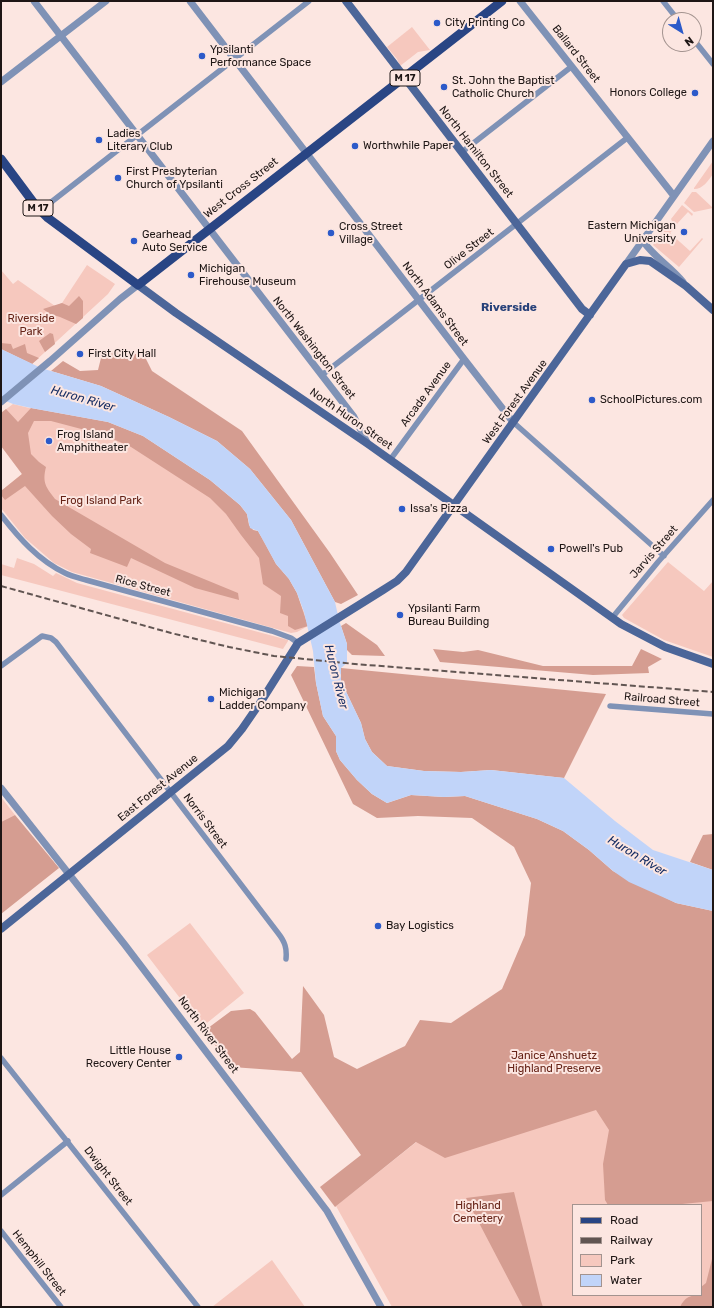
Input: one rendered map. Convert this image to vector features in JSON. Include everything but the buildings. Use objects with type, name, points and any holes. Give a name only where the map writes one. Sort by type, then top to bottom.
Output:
[{"type":"main road","name":"North Hamilton Street","points":[[346,1],[582,309],[590,315]]},
{"type":"main road","name":"West Cross Street","points":[[138,285],[502,1]]},
{"type":"main road","name":"North Huron Street","points":[[1,159],[40,210],[66,232],[176,313],[368,444],[612,618],[644,637],[665,647],[713,664]]},
{"type":"main road","points":[[626,264],[640,260],[650,261],[686,286],[713,310]]},
{"type":"main road","name":"West Forest Avenue","points":[[300,642],[385,589],[406,572],[626,264]]},
{"type":"main road","name":"East Forest Avenue","points":[[1,929],[228,746],[235,738],[300,642]]},
{"type":"street","name":"North Washington Street","points":[[34,1],[354,417],[368,444]]},
{"type":"street","points":[[1,82],[106,1]]},
{"type":"street","name":"North Adams Street","points":[[190,1],[513,422],[664,556]]},
{"type":"street","points":[[40,210],[309,1]]},
{"type":"street","name":"Ballard Street","points":[[520,1],[674,196]]},
{"type":"street","points":[[663,1],[672,12]]},
{"type":"street","points":[[702,50],[713,64]]},
{"type":"street","points":[[462,152],[571,67]]},
{"type":"street","name":"Olive Street","points":[[322,376],[627,138]]},
{"type":"street","name":"West Forest Avenue","points":[[626,264],[713,141]]},
{"type":"street","points":[[643,241],[648,249],[678,275],[686,286]]},
{"type":"street","name":"West Cross Street","points":[[1,402],[50,361],[110,307],[138,285]]},
{"type":"street","name":"Arcade Avenue","points":[[390,460],[464,359]]},
{"type":"street","name":"Jarvis Street","points":[[612,618],[713,500]]},
{"type":"street","name":"Rice Street","points":[[1,515],[28,546],[45,561],[66,574],[272,631],[300,642]]},
{"type":"street","name":"Norris Street","points":[[1,666],[42,636],[51,638],[56,642],[282,937],[287,951],[286,959]]},
{"type":"street","name":"Railroad Street","points":[[610,706],[713,714]]},
{"type":"street","name":"North River Street","points":[[1,788],[130,951],[327,1211],[380,1307]]},
{"type":"street","name":"Dwight Street","points":[[1,1058],[198,1307]]},
{"type":"street","points":[[1,1195],[68,1141]]},
{"type":"street","name":"Hemphill Street","points":[[1,1231],[61,1307]]},
{"type":"green space","points":[[412,27],[430,50],[418,52],[400,66],[397,59],[387,47]]},
{"type":"green space","points":[[713,161],[713,174],[703,186],[694,189],[694,188]]},
{"type":"green space","points":[[692,192],[696,192],[713,208],[694,212],[684,203]]},
{"type":"green space","points":[[682,205],[693,214],[692,216],[688,212],[676,225],[671,219]]},
{"type":"green space","points":[[668,224],[675,227],[670,233],[690,251],[702,238],[703,239],[679,267],[653,245]]},
{"type":"green space","name":"Riverside Park","points":[[87,265],[115,284],[108,294],[32,364],[1,349],[1,270],[13,284],[18,280],[55,306],[62,303]]},
{"type":"green space","points":[[79,296],[83,301],[83,318],[76,324],[50,314],[43,309],[62,303],[69,306]]},
{"type":"green space","points":[[50,333],[53,334],[55,344],[45,352],[39,341]]},
{"type":"green space","points":[[1,343],[11,344],[13,349],[25,344],[27,353],[39,358],[32,364],[1,349]]},
{"type":"green space","points":[[103,350],[144,355],[152,371],[242,431],[330,553],[358,595],[341,604],[335,602],[291,520],[250,469],[217,441],[101,386],[51,371],[63,361],[80,371],[98,370]]},
{"type":"green space","name":"Frog Island Park","points":[[13,404],[143,436],[263,538],[276,564],[289,579],[304,612],[308,626],[297,632],[291,633],[72,572],[54,563],[25,538],[1,508],[1,491],[22,474],[1,446],[1,413]]},
{"type":"green space","points":[[31,408],[108,422],[143,436],[210,480],[240,505],[247,514],[249,525],[253,530],[258,531],[276,564],[289,579],[297,593],[308,626],[295,630],[288,626],[288,616],[280,613],[281,596],[263,584],[259,558],[226,514],[210,498],[131,447],[104,435],[51,421],[34,421],[28,433],[31,454],[46,467],[44,477],[45,481],[49,491],[55,499],[165,563],[238,593],[239,600],[195,588],[131,558],[127,567],[90,553],[91,549],[71,534],[52,516],[25,486],[5,500],[1,495],[1,491],[22,474],[1,446],[1,413],[6,409],[18,422]]},
{"type":"green space","points":[[17,558],[34,564],[53,576],[56,573],[77,583],[288,641],[283,649],[1,575],[1,564],[14,568]]},
{"type":"green space","points":[[668,562],[704,591],[713,581],[713,657],[664,640],[624,618],[622,615]]},
{"type":"green space","points":[[346,623],[377,645],[385,656],[352,655],[347,650],[347,644],[341,626]]},
{"type":"green space","points":[[433,649],[463,652],[478,650],[543,666],[632,666],[641,649],[662,659],[648,667],[649,673],[593,675],[440,662]]},
{"type":"green space","name":"Janice Anshuetz Highland Preserve","points":[[297,666],[314,667],[323,716],[336,736],[336,751],[340,760],[357,780],[372,794],[387,803],[411,795],[444,797],[465,796],[537,819],[563,831],[589,850],[613,871],[676,903],[713,911],[713,1201],[682,1204],[607,1204],[605,1200],[603,1164],[609,1130],[596,1110],[445,1158],[416,1142],[335,1207],[320,1187],[361,1155],[301,1072],[232,1067],[204,1031],[231,1011],[250,1009],[255,1012],[292,1059],[300,1052],[303,986],[324,1015],[334,1057],[357,1069],[405,1046],[420,1020],[451,1023],[502,989],[525,935],[531,883],[514,847],[472,818],[418,816],[377,818],[353,804],[291,675]]},
{"type":"green space","points":[[341,668],[606,694],[564,778],[491,770],[461,772],[424,771],[387,766],[372,752],[365,739],[361,723],[341,681]]},
{"type":"green space","points":[[1,797],[15,815],[1,822]]},
{"type":"green space","points":[[15,815],[59,868],[1,914],[1,822]]},
{"type":"green space","points":[[713,834],[713,870],[690,862],[703,835]]},
{"type":"green space","points":[[190,923],[244,993],[202,1027],[147,955]]},
{"type":"green space","name":"Highland Cemetery","points":[[713,1029],[713,1307],[392,1307],[336,1206],[424,1136]]},
{"type":"green space","points":[[514,1192],[543,1307],[523,1307],[466,1198]]},
{"type":"green space","points":[[713,1255],[713,1307],[680,1307],[688,1297],[702,1296],[702,1286],[706,1283]]},
{"type":"green space","points":[[272,1260],[305,1307],[212,1307]]},
{"type":"water","name":"Huron River","points":[[1,349],[41,368],[101,386],[169,417],[217,441],[250,469],[291,520],[335,602],[347,644],[347,663],[341,668],[341,681],[361,723],[365,739],[372,752],[387,766],[424,771],[461,772],[491,770],[564,778],[615,821],[653,850],[713,870],[713,911],[676,903],[629,882],[563,831],[537,819],[465,796],[444,797],[411,795],[387,803],[372,794],[357,780],[340,760],[336,751],[336,736],[323,716],[316,683],[313,651],[304,612],[297,593],[289,579],[276,564],[258,531],[250,528],[247,514],[240,505],[210,480],[143,436],[108,422],[31,408],[13,404],[1,399]]},
{"type":"railway","points":[[1,586],[171,633],[274,656],[355,664],[713,692]]},
{"type":"place","name":"City Printing Co","points":[[437,23]]},
{"type":"place","name":"Ypsilanti Performance Space","points":[[202,56]]},
{"type":"place","name":"St. John the Baptist Catholic Church","points":[[444,87]]},
{"type":"place","name":"Honors College","points":[[695,93]]},
{"type":"place","name":"Ladies Literary Club","points":[[99,140]]},
{"type":"place","name":"Worthwhile Paper","points":[[355,146]]},
{"type":"place","name":"First Presbyterian Church of Ypsilanti","points":[[118,178]]},
{"type":"place","name":"Eastern Michigan University","points":[[684,232]]},
{"type":"place","name":"Cross Street Village","points":[[331,233]]},
{"type":"place","name":"Gearhead Auto Service","points":[[134,241]]},
{"type":"place","name":"Michigan Firehouse Museum","points":[[191,275]]},
{"type":"place","name":"First City Hall","points":[[80,354]]},
{"type":"place","name":"SchoolPictures.com","points":[[592,400]]},
{"type":"place","name":"Frog Island Amphitheater","points":[[49,441]]},
{"type":"place","name":"Issa's Pizza","points":[[402,509]]},
{"type":"place","name":"Powell's Pub","points":[[551,549]]},
{"type":"place","name":"Ypsilanti Farm Bureau Building","points":[[400,615]]},
{"type":"place","name":"Michigan Ladder Company","points":[[211,699]]},
{"type":"place","name":"Bay Logistics","points":[[378,926]]},
{"type":"place","name":"Little House Recovery Center","points":[[179,1057]]},
{"type":"district","name":"Riverside","points":[[509,308]]}]
